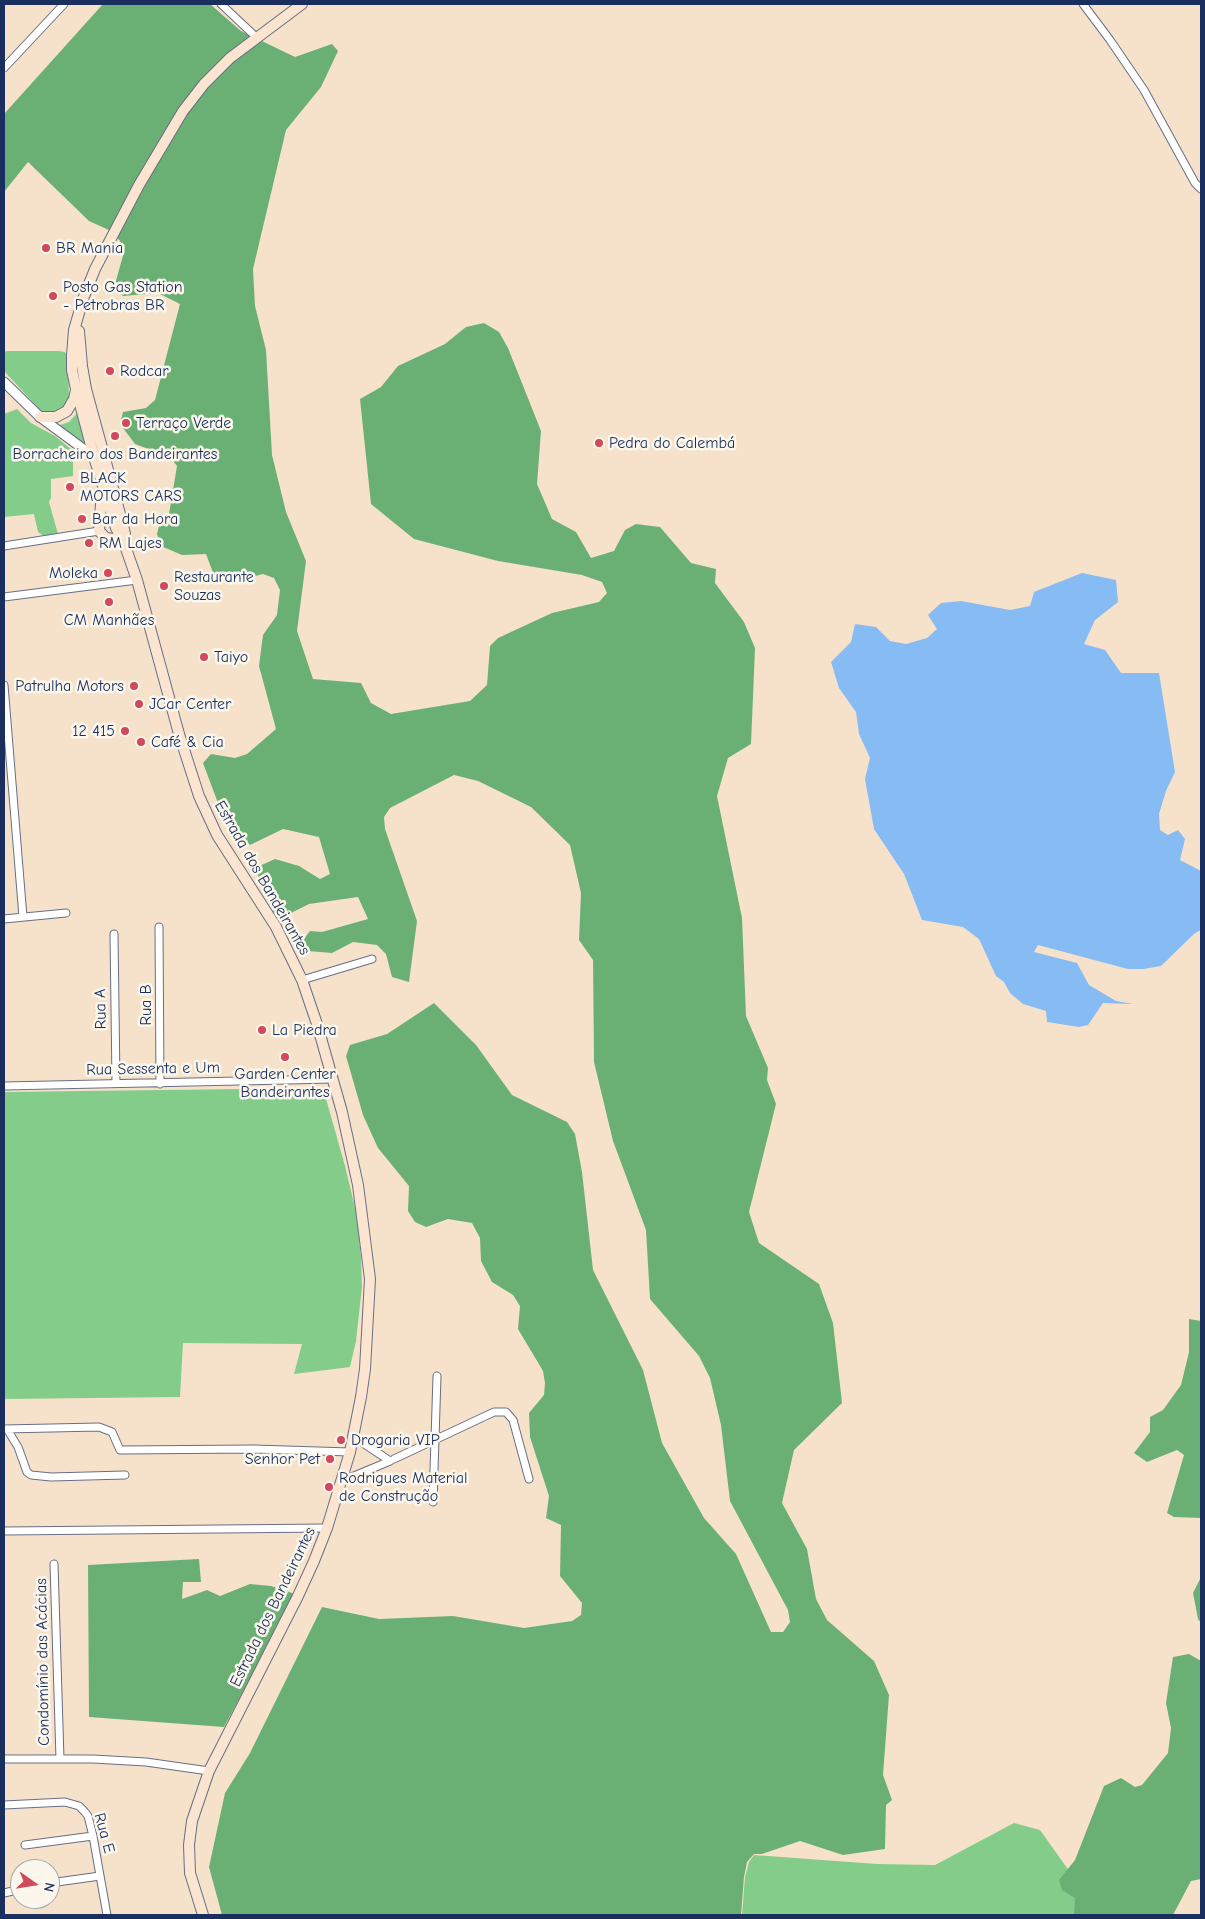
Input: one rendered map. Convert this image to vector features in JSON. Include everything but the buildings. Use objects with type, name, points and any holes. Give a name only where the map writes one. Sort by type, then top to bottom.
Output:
[{"type":"main road","name":"Estrada dos Bandeirantes","points":[[203,1915],[190,1873],[188,1845],[192,1820],[209,1771],[298,1596],[327,1528],[354,1437],[365,1369],[370,1279],[358,1185],[333,1079],[302,980],[276,927],[217,835],[199,796],[178,734],[137,580],[123,540],[116,528],[94,457],[76,389],[72,370],[72,355],[74,330],[95,269],[168,134],[204,84],[230,58],[302,4]]},
{"type":"main road","name":"Estrada dos Bandeirantes","points":[[79,315],[82,366],[86,389],[123,525],[123,540]]},
{"type":"main road","points":[[40,418],[56,416],[67,411],[74,399],[76,389]]},
{"type":"main road","points":[[102,482],[99,532],[106,538],[123,540]]},
{"type":"street","points":[[4,68],[64,4]]},
{"type":"street","points":[[221,4],[256,38]]},
{"type":"street","points":[[1083,4],[1144,90],[1201,189]]},
{"type":"street","points":[[4,382],[40,418],[94,457],[109,472]]},
{"type":"street","points":[[4,546],[99,532]]},
{"type":"street","points":[[4,597],[137,580]]},
{"type":"street","points":[[4,685],[23,917]]},
{"type":"street","points":[[4,919],[66,913]]},
{"type":"street","name":"Rua B","points":[[159,927],[160,1084]]},
{"type":"street","name":"Rua A","points":[[114,934],[116,1083]]},
{"type":"street","points":[[302,980],[372,958]]},
{"type":"street","name":"Rua Sessenta e Um","points":[[4,1086],[333,1079]]},
{"type":"street","points":[[433,1502],[437,1376]]},
{"type":"street","points":[[394,1459],[494,1412],[506,1412],[512,1420],[529,1479]]},
{"type":"street","points":[[5,1429],[99,1427],[112,1432],[120,1450],[245,1449],[350,1452]]},
{"type":"street","points":[[5,1429],[18,1447],[27,1472],[31,1475],[57,1477],[125,1475]]},
{"type":"street","points":[[342,1481],[390,1460],[354,1437]]},
{"type":"street","points":[[4,1532],[327,1528]]},
{"type":"street","name":"Condomínio das Acácias","points":[[54,1564],[60,1759]]},
{"type":"street","points":[[4,1760],[60,1759],[146,1762],[209,1771]]},
{"type":"street","name":"Rua E","points":[[4,1805],[73,1803],[79,1806],[88,1816],[107,1915]]},
{"type":"street","points":[[25,1845],[93,1836]]},
{"type":"street","points":[[60,1882],[100,1876]]},
{"type":"green space","points":[[103,4],[210,4],[241,31],[295,57],[332,44],[338,51],[321,87],[286,130],[253,269],[255,306],[266,350],[272,455],[286,512],[306,561],[297,631],[313,679],[361,683],[371,703],[391,714],[470,701],[487,685],[490,646],[498,638],[552,613],[599,602],[607,593],[602,582],[582,575],[498,561],[414,539],[371,504],[360,399],[381,387],[398,366],[445,344],[466,327],[484,323],[499,332],[508,348],[541,431],[537,484],[552,519],[576,532],[591,558],[614,551],[625,530],[636,524],[660,527],[691,563],[716,569],[715,583],[744,622],[755,648],[751,744],[728,758],[717,796],[742,918],[746,1016],[768,1068],[767,1080],[776,1104],[749,1212],[759,1243],[819,1284],[833,1323],[842,1403],[794,1450],[782,1503],[807,1549],[816,1599],[827,1620],[874,1661],[889,1695],[883,1775],[892,1800],[886,1805],[885,1849],[843,1855],[800,1841],[762,1854],[754,1854],[747,1862],[741,1915],[222,1915],[209,1867],[225,1793],[250,1753],[322,1607],[379,1619],[453,1616],[524,1628],[572,1621],[581,1615],[582,1603],[560,1576],[561,1525],[546,1518],[549,1496],[530,1437],[529,1413],[544,1395],[545,1383],[543,1371],[518,1329],[520,1306],[513,1295],[492,1282],[481,1261],[480,1238],[472,1223],[448,1219],[426,1227],[415,1222],[408,1211],[409,1186],[378,1148],[363,1115],[346,1056],[350,1045],[387,1034],[434,1003],[476,1045],[512,1095],[567,1122],[575,1134],[582,1172],[593,1270],[643,1370],[662,1443],[704,1518],[736,1554],[771,1632],[783,1632],[790,1622],[788,1610],[730,1501],[721,1425],[710,1378],[699,1356],[650,1299],[646,1230],[613,1141],[594,1062],[593,960],[579,940],[581,893],[570,845],[531,807],[478,781],[454,775],[390,808],[384,817],[385,829],[417,921],[409,982],[392,977],[386,954],[377,945],[353,942],[332,953],[308,951],[303,940],[310,931],[322,932],[368,919],[358,897],[309,904],[285,916],[273,913],[255,868],[275,859],[299,866],[320,879],[330,874],[319,837],[283,829],[250,845],[224,819],[203,763],[211,754],[235,758],[247,754],[276,729],[259,666],[263,635],[277,615],[280,590],[274,578],[263,574],[240,580],[215,578],[206,554],[182,555],[161,546],[157,534],[160,522],[169,514],[177,466],[170,457],[135,444],[120,424],[123,412],[146,408],[155,400],[180,304],[158,293],[123,296],[114,288],[124,252],[120,241],[111,231],[89,221],[28,162],[4,192],[4,114]]},
{"type":"green space","points":[[4,352],[65,352],[68,357],[69,401],[65,409],[52,414],[41,411],[4,371]]},
{"type":"green space","points":[[17,409],[31,423],[55,436],[77,454],[73,460],[73,476],[51,479],[51,498],[49,502],[58,534],[44,536],[38,532],[34,514],[4,517],[4,414]]},
{"type":"green space","points":[[80,410],[90,451],[57,426],[69,422]]},
{"type":"green space","points":[[323,1088],[357,1216],[362,1287],[356,1341],[350,1367],[294,1374],[302,1344],[183,1343],[180,1397],[4,1399],[4,1092]]},
{"type":"green space","points":[[1189,1319],[1201,1321],[1201,1518],[1174,1517],[1167,1513],[1184,1455],[1177,1450],[1147,1462],[1134,1453],[1150,1432],[1150,1417],[1163,1410],[1181,1385],[1189,1352]]},
{"type":"green space","points":[[199,1559],[201,1582],[183,1582],[182,1599],[207,1590],[220,1596],[250,1584],[271,1586],[295,1594],[224,1727],[89,1717],[88,1565]]},
{"type":"green space","points":[[1201,1577],[1201,1623],[1198,1619],[1193,1593]]},
{"type":"green space","points":[[1189,1654],[1201,1661],[1201,1879],[1191,1881],[1173,1915],[1074,1915],[1075,1898],[1062,1890],[1059,1880],[1075,1860],[1104,1786],[1121,1778],[1135,1787],[1142,1785],[1168,1753],[1171,1728],[1166,1703],[1173,1657]]},
{"type":"green space","points":[[1014,1823],[1040,1830],[1072,1875],[1083,1915],[742,1915],[745,1877],[749,1862],[754,1855],[877,1864],[935,1865]]},
{"type":"water","points":[[1082,573],[1116,580],[1118,602],[1095,620],[1084,644],[1105,650],[1121,673],[1159,673],[1175,772],[1166,791],[1159,814],[1160,830],[1168,835],[1178,830],[1185,839],[1180,860],[1201,871],[1201,930],[1195,933],[1161,966],[1144,969],[1128,969],[1038,945],[1034,952],[1077,963],[1089,985],[1116,1001],[1133,1004],[1103,1003],[1088,1025],[1079,1027],[1047,1022],[1046,1011],[1023,1004],[1010,993],[1004,982],[996,976],[979,939],[963,927],[922,920],[904,874],[874,829],[865,779],[870,758],[859,734],[856,712],[839,688],[831,662],[851,642],[855,624],[876,627],[890,641],[906,644],[927,638],[937,629],[928,615],[941,603],[961,601],[1010,610],[1030,606],[1034,592]]},
{"type":"place","name":"BR Mania","points":[[46,248]]},
{"type":"place","name":"Posto Gas Station - Petrobras BR","points":[[53,296]]},
{"type":"place","name":"Rodcar","points":[[110,371]]},
{"type":"place","name":"Terraço Verde","points":[[126,423]]},
{"type":"place","name":"Borracheiro dos Bandeirantes","points":[[115,436]]},
{"type":"place","name":"Pedra do Calembá","points":[[599,443]]},
{"type":"place","name":"BLACK MOTORS CARS","points":[[70,487]]},
{"type":"place","name":"Bar da Hora","points":[[82,519]]},
{"type":"place","name":"RM Lajes","points":[[89,543]]},
{"type":"place","name":"Moleka","points":[[108,573]]},
{"type":"place","name":"Restaurante Souzas","points":[[164,586]]},
{"type":"place","name":"CM Manhães","points":[[109,602]]},
{"type":"place","name":"Taiyo","points":[[204,657]]},
{"type":"place","name":"Patrulha Motors","points":[[134,686]]},
{"type":"place","name":"JCar Center","points":[[139,704]]},
{"type":"place","name":"12 415","points":[[125,731]]},
{"type":"place","name":"Café & Cia","points":[[141,742]]},
{"type":"place","name":"La Piedra","points":[[262,1030]]},
{"type":"place","name":"Garden Center Bandeirantes","points":[[285,1057]]},
{"type":"place","name":"Drogaria VIP","points":[[341,1440]]},
{"type":"place","name":"Senhor Pet","points":[[330,1459]]},
{"type":"place","name":"Rodrigues Material de Construção","points":[[329,1487]]}]
